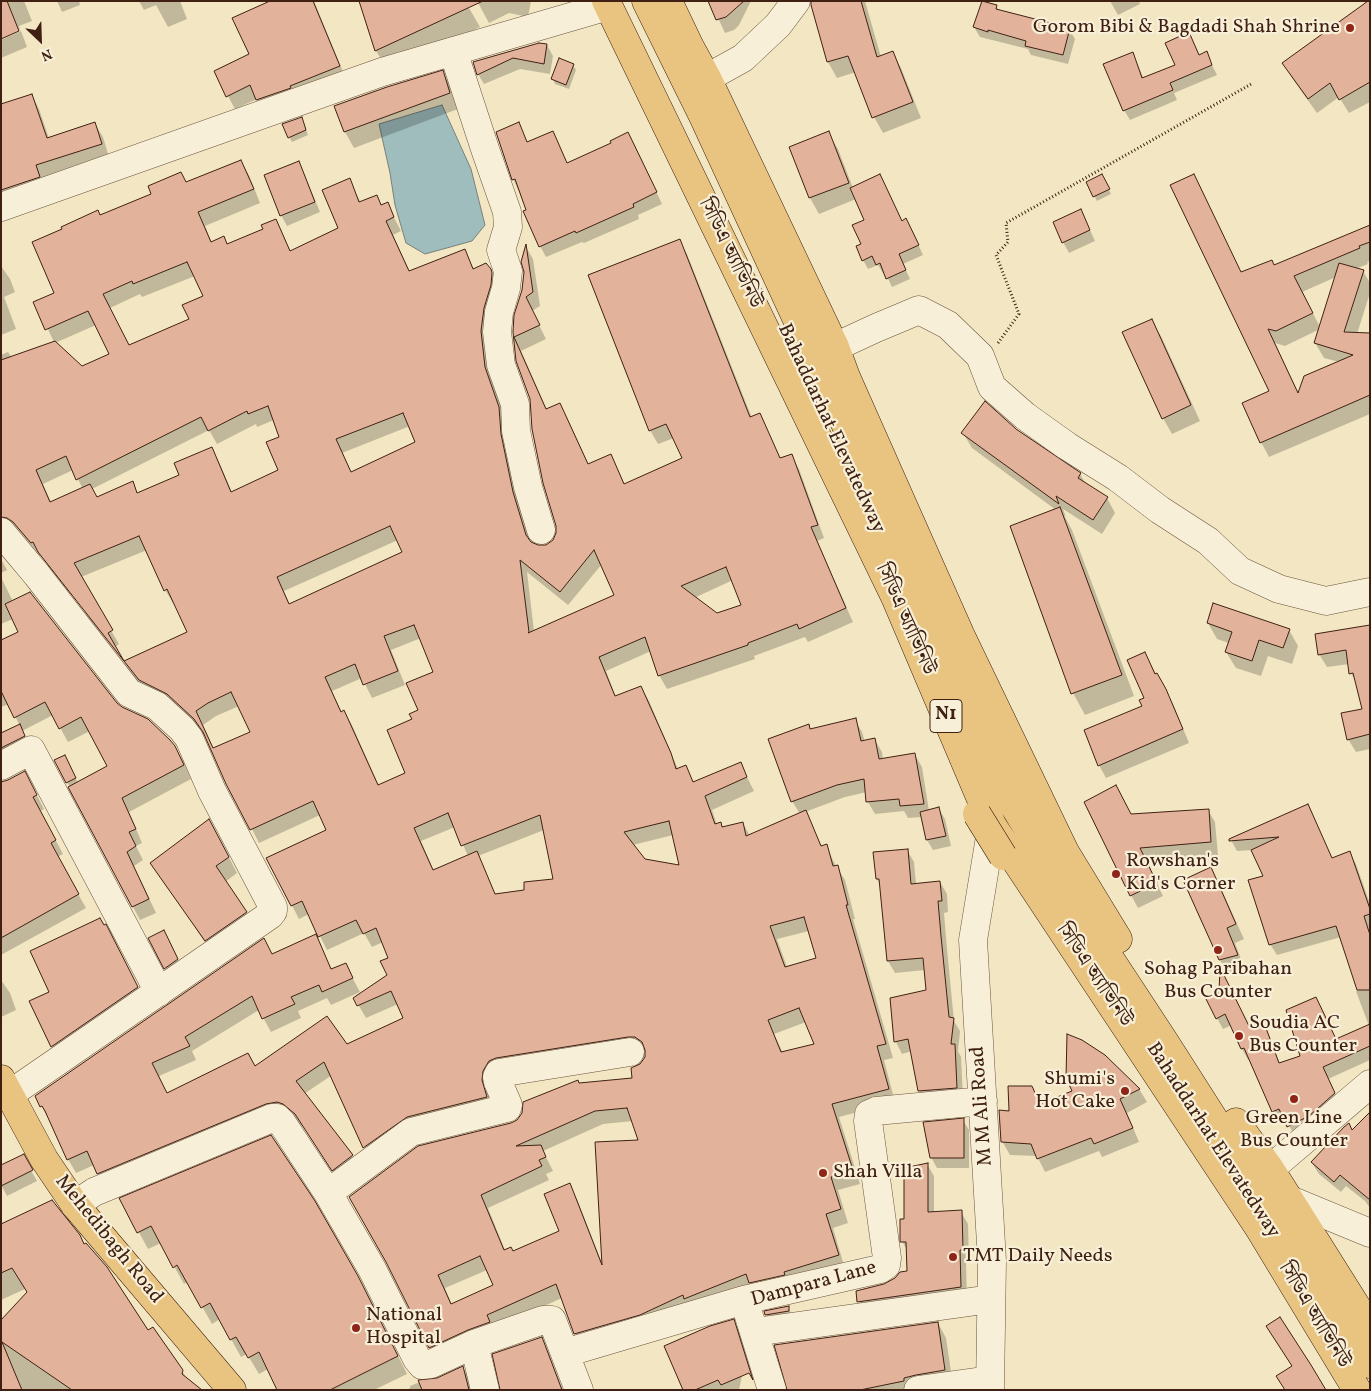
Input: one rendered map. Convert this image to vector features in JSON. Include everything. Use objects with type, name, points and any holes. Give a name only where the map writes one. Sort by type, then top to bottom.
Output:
[{"type":"main road","name":"Bahaddarhat Elevatedway","points":[[646,1],[702,114],[879,497],[1006,793],[1076,907],[1164,1041],[1370,1364]]},
{"type":"main road","name":"সিডিএ অ্যাভিনিউ","points":[[668,1],[836,347],[846,377],[960,634],[1065,852],[1201,1074],[1270,1168],[1370,1328]]},
{"type":"main road","name":"Bahaddarhat Elevatedway","points":[[614,2],[692,137],[866,502],[912,607],[987,791],[1064,917],[1160,1060],[1370,1389]]},
{"type":"main road","points":[[614,2],[630,52],[984,820],[1034,908],[1165,1108],[1342,1390]]},
{"type":"main road","name":"সিডিএ অ্যাভিনিউ","points":[[984,820],[1259,1228],[1357,1390]]},
{"type":"main road","name":"Mehedibagh Road","points":[[6,1087],[44,1159],[75,1205],[232,1390]]},
{"type":"street","points":[[707,78],[743,58],[778,25],[796,1]]},
{"type":"street","points":[[1,207],[382,72],[614,2]]},
{"type":"street","points":[[453,51],[507,212],[508,227],[501,250],[508,271],[506,288],[499,312],[497,332],[501,365],[514,404],[516,431],[528,487],[541,530]]},
{"type":"street","points":[[836,347],[920,310],[948,325],[980,356],[992,387],[1025,416],[1208,541],[1240,571],[1279,590],[1326,601],[1370,592]]},
{"type":"street","points":[[1,532],[129,693],[157,706],[189,738],[212,791],[273,907],[270,915],[159,992],[6,1087]]},
{"type":"street","points":[[1,766],[31,750],[159,992]]},
{"type":"street","name":"M M Ali Road","points":[[984,820],[973,940],[992,1262],[990,1385]]},
{"type":"street","points":[[328,1193],[411,1132],[507,1108],[508,1105],[498,1082],[497,1077],[499,1073],[630,1052]]},
{"type":"street","points":[[1270,1168],[1370,1084]]},
{"type":"street","name":"Dampara Lane","points":[[772,1390],[744,1300],[880,1269],[886,1265],[887,1258],[868,1121],[869,1114],[876,1111],[983,1101]]},
{"type":"street","points":[[75,1205],[94,1192],[272,1118],[277,1118],[328,1193],[372,1269],[417,1359],[422,1365],[431,1364],[474,1344],[543,1320],[552,1320],[579,1390]]},
{"type":"street","points":[[1290,1200],[1370,1234]]},
{"type":"street","points":[[755,1332],[991,1299]]},
{"type":"street","points":[[565,1354],[744,1300]]},
{"type":"street","points":[[474,1344],[485,1390]]},
{"type":"street","points":[[918,1390],[990,1385]]},
{"type":"path","points":[[983,363],[1019,314],[996,255],[1008,242],[1006,224],[1253,83]]},
{"type":"water","points":[[442,105],[471,169],[485,225],[472,241],[425,254],[406,243],[395,205],[379,124]]},
{"type":"building","points":[[1,1],[7,1],[19,31],[1,39]]},
{"type":"building","points":[[270,1],[313,1],[340,66],[290,86],[291,88],[256,100],[250,85],[226,97],[214,71],[249,54],[232,18]]},
{"type":"building","points":[[359,1],[483,1],[375,51]]},
{"type":"building","points":[[708,1],[744,1],[726,17],[716,20]]},
{"type":"building","points":[[811,1],[861,1],[877,57],[893,51],[913,102],[872,118],[848,56],[827,62]]},
{"type":"building","points":[[982,1],[997,5],[996,9],[1070,28],[1063,55],[1025,46],[1026,41],[973,27]]},
{"type":"building","name":"Gorom Bibi & Bagdadi Shah Shrine","points":[[1370,1],[1370,82],[1339,100],[1330,83],[1308,99],[1282,63]]},
{"type":"building","points":[[1189,32],[1199,55],[1207,51],[1212,65],[1170,83],[1173,90],[1123,111],[1103,64],[1133,52],[1142,78],[1175,65],[1165,43]]},
{"type":"building","points":[[539,43],[547,44],[544,64],[513,58],[477,75],[473,62]]},
{"type":"building","points":[[559,58],[574,64],[566,85],[551,79]]},
{"type":"building","points":[[443,70],[450,93],[344,132],[334,106]]},
{"type":"building","points":[[32,94],[47,138],[95,122],[102,144],[36,165],[40,177],[1,190],[1,104]]},
{"type":"building","points":[[302,117],[306,130],[288,138],[282,124]]},
{"type":"building","points":[[519,122],[527,142],[553,131],[567,163],[611,143],[610,141],[628,132],[657,192],[633,204],[634,207],[539,247],[523,211],[526,210],[515,179],[512,180],[496,132]]},
{"type":"building","points":[[829,131],[849,183],[809,198],[789,147]]},
{"type":"building","points":[[241,160],[254,189],[198,212],[211,242],[224,236],[227,244],[263,229],[261,225],[276,219],[290,251],[338,228],[322,190],[350,178],[359,202],[377,195],[381,205],[388,202],[394,217],[386,221],[409,271],[465,249],[473,269],[486,263],[492,273],[481,331],[485,367],[499,407],[501,434],[513,492],[526,535],[531,542],[538,545],[546,545],[553,540],[556,526],[543,483],[532,429],[530,399],[516,361],[513,332],[514,315],[522,290],[524,272],[521,262],[526,244],[533,292],[526,297],[540,325],[514,337],[546,409],[560,403],[588,464],[611,454],[624,484],[682,458],[666,424],[649,431],[588,275],[680,239],[750,417],[760,413],[780,458],[792,454],[818,525],[811,527],[846,608],[799,629],[797,624],[748,643],[748,645],[658,676],[645,637],[599,657],[615,696],[641,686],[671,753],[676,769],[686,765],[693,782],[741,762],[747,777],[705,796],[715,824],[721,822],[722,827],[743,822],[746,836],[806,810],[821,846],[827,844],[833,866],[838,865],[848,905],[846,905],[886,1044],[877,1046],[889,1089],[832,1104],[853,1170],[831,1177],[841,1209],[826,1214],[839,1255],[784,1272],[785,1275],[749,1283],[746,1274],[684,1299],[683,1295],[640,1315],[574,1334],[556,1284],[487,1315],[490,1322],[429,1348],[386,1262],[349,1197],[418,1146],[511,1123],[517,1120],[522,1113],[523,1102],[578,1080],[579,1083],[632,1078],[631,1068],[640,1064],[645,1057],[642,1042],[635,1037],[496,1058],[489,1061],[483,1071],[482,1080],[487,1097],[407,1117],[363,1148],[324,1062],[296,1081],[353,1155],[332,1171],[295,1114],[283,1104],[277,1102],[266,1104],[97,1174],[87,1151],[67,1160],[45,1111],[42,1106],[40,1107],[35,1096],[264,938],[272,954],[316,934],[331,969],[346,963],[353,978],[322,992],[319,985],[291,997],[295,1004],[262,1019],[252,996],[185,1037],[190,1046],[152,1063],[167,1093],[248,1053],[255,1066],[327,1016],[347,1044],[403,1018],[391,991],[357,1006],[353,998],[387,975],[380,961],[388,958],[376,928],[363,934],[356,920],[318,937],[302,901],[291,906],[266,858],[326,830],[313,801],[250,830],[226,784],[203,732],[194,719],[167,694],[139,680],[124,661],[38,552],[33,542],[31,543],[13,522],[1,517],[1,360],[55,341],[82,366],[109,354],[88,311],[45,330],[33,302],[54,293],[32,242],[98,210],[100,215],[151,194],[148,186],[181,172],[186,182]],"holes":[[[187,262],[203,296],[182,305],[189,319],[129,345],[103,294],[132,281],[133,284]],[[268,406],[279,437],[266,442],[278,470],[231,492],[212,447],[174,463],[179,475],[137,493],[133,481],[97,497],[90,484],[50,502],[36,470],[66,456],[76,480],[201,417],[208,431],[247,411],[248,414]],[[403,413],[415,442],[351,472],[336,439]],[[390,526],[402,552],[289,604],[277,577]],[[139,536],[164,591],[167,589],[187,632],[124,661],[108,633],[113,630],[74,563]],[[594,550],[614,595],[528,633],[520,560],[560,592]],[[726,567],[741,605],[717,613],[681,586]],[[414,625],[433,672],[406,683],[418,710],[409,714],[412,719],[387,730],[405,773],[378,785],[344,710],[341,712],[325,677],[355,664],[363,685],[398,671],[384,636]],[[231,692],[250,732],[213,748],[196,711]],[[448,813],[461,846],[540,815],[553,879],[524,882],[524,890],[495,894],[477,851],[433,870],[414,828]],[[669,821],[679,865],[645,859],[624,832]],[[804,917],[816,958],[785,967],[770,926]],[[799,1008],[814,1044],[781,1052],[768,1020]],[[627,1108],[638,1140],[595,1142],[602,1265],[570,1183],[544,1194],[559,1231],[513,1251],[511,1247],[504,1250],[481,1195],[542,1166],[539,1160],[546,1157],[541,1145],[516,1146],[595,1111]],[[480,1256],[493,1285],[451,1304],[438,1275]]]},
{"type":"building","points":[[299,161],[315,202],[280,216],[264,175]]},
{"type":"building","points":[[880,174],[902,221],[906,218],[919,245],[899,254],[906,270],[886,279],[880,263],[876,265],[872,256],[862,261],[856,246],[861,244],[852,225],[864,220],[850,188]]},
{"type":"building","points":[[1102,174],[1110,189],[1093,197],[1086,182]]},
{"type":"building","points":[[1194,174],[1241,272],[1272,260],[1274,265],[1370,225],[1370,242],[1294,276],[1313,313],[1276,331],[1268,329],[1298,393],[1304,376],[1353,355],[1314,343],[1339,263],[1364,270],[1344,332],[1370,333],[1370,395],[1260,443],[1242,403],[1269,391],[1170,185]]},
{"type":"building","points":[[1081,209],[1090,230],[1062,243],[1053,222]]},
{"type":"building","points":[[1152,319],[1191,405],[1162,419],[1122,332]]},
{"type":"building","points":[[985,401],[1016,429],[1081,473],[1078,478],[1108,497],[1093,520],[1056,496],[1059,504],[961,433]]},
{"type":"building","points":[[1060,507],[1122,675],[1071,694],[1010,526]]},
{"type":"building","points":[[30,592],[117,703],[148,719],[175,746],[184,765],[122,798],[136,829],[129,832],[136,846],[127,852],[149,899],[132,907],[68,787],[107,766],[81,717],[59,729],[45,702],[14,718],[1,691],[1,640],[18,632],[5,604]]},
{"type":"building","points":[[1213,603],[1290,629],[1283,648],[1259,640],[1252,661],[1225,652],[1232,632],[1207,623]]},
{"type":"building","points":[[1370,625],[1370,734],[1347,740],[1341,713],[1362,709],[1353,673],[1349,674],[1346,650],[1318,655],[1315,634]]},
{"type":"building","points":[[1145,652],[1155,674],[1157,673],[1166,689],[1183,729],[1098,766],[1084,730],[1142,706],[1139,700],[1144,698],[1127,660]]},
{"type":"building","points":[[856,718],[861,741],[875,738],[879,759],[915,753],[924,804],[900,806],[899,799],[866,802],[864,779],[837,785],[791,802],[768,739],[809,724],[810,729]]},
{"type":"building","points":[[20,724],[25,736],[1,748],[1,733]]},
{"type":"building","points":[[65,755],[76,778],[66,783],[54,760]]},
{"type":"building","points":[[25,771],[37,795],[33,797],[56,840],[51,843],[79,894],[1,938],[1,782]]},
{"type":"building","points":[[1116,785],[1131,814],[1209,809],[1211,842],[1140,848],[1157,883],[1130,896],[1084,802]]},
{"type":"building","points":[[1308,804],[1332,858],[1350,851],[1370,909],[1370,914],[1364,916],[1370,935],[1370,990],[1357,990],[1336,926],[1269,945],[1248,880],[1263,876],[1251,850],[1279,837],[1229,841],[1229,839]]},
{"type":"building","points":[[939,807],[946,836],[926,840],[920,812]]},
{"type":"building","points":[[209,819],[229,857],[216,866],[247,912],[205,941],[150,863]]},
{"type":"building","points":[[908,849],[911,884],[940,881],[942,901],[938,901],[949,1017],[954,1018],[951,1044],[955,1044],[957,1088],[918,1091],[908,1039],[894,1042],[890,998],[926,990],[923,958],[887,961],[879,879],[876,879],[873,852]]},
{"type":"building","points":[[1211,867],[1236,924],[1227,928],[1238,955],[1219,960],[1183,880]]},
{"type":"building","points":[[100,918],[104,925],[106,924],[138,987],[51,1047],[29,1001],[49,992],[30,951]]},
{"type":"building","points":[[164,930],[178,959],[164,969],[148,938]]},
{"type":"building","points":[[1220,967],[1249,1026],[1263,1020],[1279,1063],[1300,1056],[1286,1010],[1316,997],[1336,1039],[1370,1024],[1370,1046],[1323,1067],[1335,1093],[1309,1116],[1287,1127],[1279,1109],[1272,1112],[1244,1048],[1241,1049],[1225,1014],[1216,1019],[1206,999],[1219,993]]},
{"type":"building","points":[[1067,1034],[1082,1040],[1105,1055],[1140,1089],[1120,1099],[1133,1128],[1094,1144],[1091,1138],[1037,1159],[1031,1144],[1001,1142],[999,1110],[1009,1111],[1008,1086],[1032,1086],[1040,1104],[1072,1091],[1066,1078]]},
{"type":"building","points":[[1370,1112],[1370,1200],[1340,1175],[1334,1182],[1311,1162],[1344,1127],[1349,1123],[1352,1130]]},
{"type":"building","points":[[964,1118],[964,1158],[930,1158],[923,1122]]},
{"type":"building","points":[[271,1135],[315,1201],[358,1276],[398,1356],[330,1390],[277,1390],[259,1352],[248,1358],[236,1337],[230,1340],[210,1303],[201,1308],[177,1265],[173,1268],[151,1226],[137,1233],[119,1198]]},
{"type":"building","points":[[24,1154],[33,1170],[1,1186],[1,1165]]},
{"type":"building","points":[[928,1163],[928,1212],[962,1210],[963,1250],[960,1250],[961,1287],[857,1302],[856,1291],[884,1284],[895,1278],[900,1272],[907,1271],[906,1242],[900,1242],[900,1219],[904,1219],[904,1168]]},
{"type":"building","points":[[52,1200],[80,1235],[84,1244],[86,1243],[107,1267],[148,1330],[153,1327],[183,1370],[182,1374],[202,1390],[72,1390],[2,1342],[22,1390],[1,1390],[1,1320],[27,1292],[12,1268],[1,1273],[1,1224]]},
{"type":"building","points":[[789,1306],[789,1311],[765,1315],[764,1311]]},
{"type":"building","points":[[1280,1317],[1326,1390],[1285,1390],[1276,1376],[1292,1366],[1266,1326]]},
{"type":"building","points":[[734,1319],[753,1380],[749,1373],[721,1385],[718,1380],[695,1390],[683,1390],[664,1346],[710,1326]]},
{"type":"building","points":[[938,1322],[945,1370],[916,1375],[904,1378],[904,1381],[860,1390],[787,1390],[774,1345]]},
{"type":"building","points":[[542,1337],[562,1390],[500,1390],[492,1354]]},
{"type":"building","points":[[463,1366],[469,1390],[422,1390],[418,1380],[437,1378]]},
{"type":"place","name":"Gorom Bibi & Bagdadi Shah Shrine","points":[[1350,28]]},
{"type":"place","name":"Rowshan's Kid's Corner","points":[[1116,874]]},
{"type":"place","name":"Sohag Paribahan Bus Counter","points":[[1218,950]]},
{"type":"place","name":"Soudia AC Bus Counter","points":[[1239,1036]]},
{"type":"place","name":"Shumi's Hot Cake","points":[[1125,1091]]},
{"type":"place","name":"Green Line Bus Counter","points":[[1294,1099]]},
{"type":"place","name":"Shah Villa","points":[[823,1173]]},
{"type":"place","name":"TMT Daily Needs","points":[[953,1257]]},
{"type":"place","name":"National Hospital","points":[[356,1328]]}]
